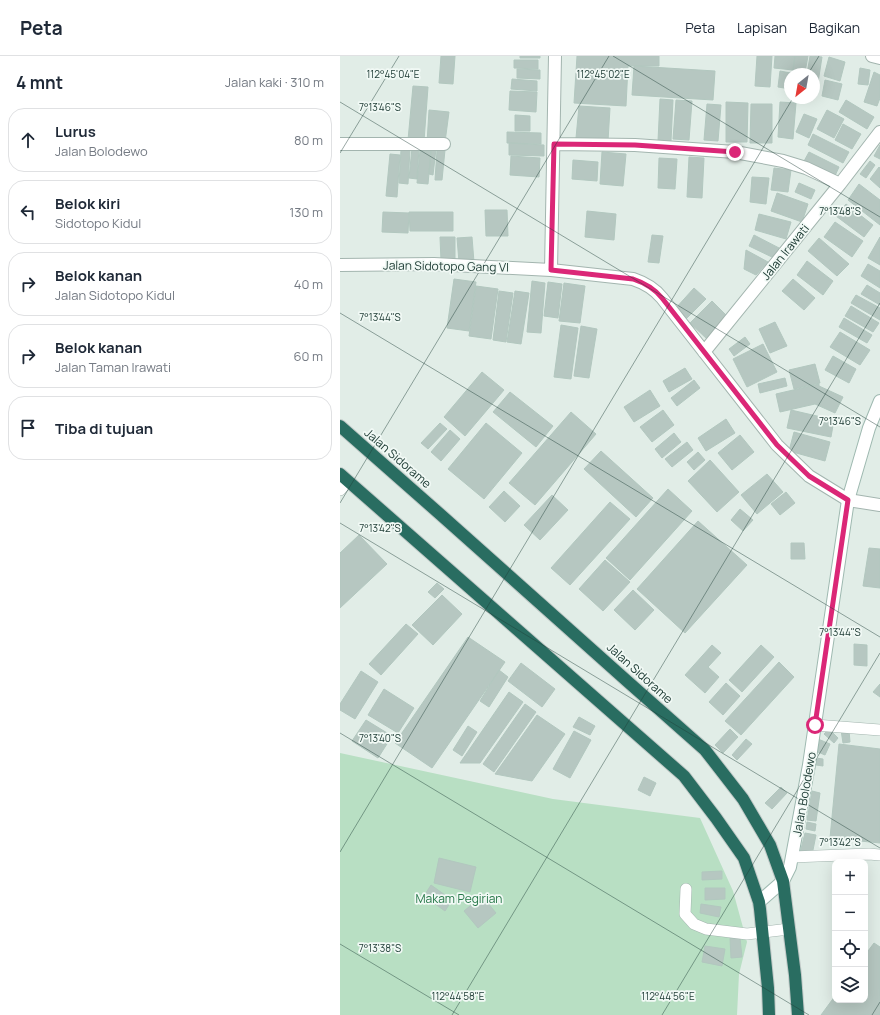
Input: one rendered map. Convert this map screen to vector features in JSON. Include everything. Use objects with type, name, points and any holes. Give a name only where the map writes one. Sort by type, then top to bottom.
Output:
[{"type":"highway","name":"Jalan Sidorame","points":[[340,426],[705,750],[743,799],[770,846],[783,880],[795,975],[798,1015]]},
{"type":"highway","points":[[343,482],[684,776],[744,858],[759,902],[768,988],[769,1015]]},
{"type":"street","points":[[551,270],[555,56]]},
{"type":"street","points":[[872,56],[880,58]]},
{"type":"street","name":"Jalan Irawati","points":[[704,352],[840,184],[880,132]]},
{"type":"street","points":[[340,144],[444,144]]},
{"type":"street","points":[[554,144],[635,145],[735,152],[783,161],[806,168],[840,184]]},
{"type":"street","name":"Jalan Sidotopo Gang VI","points":[[340,265],[434,264],[551,270],[633,279],[642,282],[650,286],[662,298],[777,445],[809,476],[848,500]]},
{"type":"street","name":"Jalan Bolodewo","points":[[783,880],[790,867],[809,765],[848,500],[869,428],[880,401]]},
{"type":"street","points":[[848,500],[880,505]]},
{"type":"street","points":[[759,902],[783,880]]},
{"type":"lane","points":[[815,725],[880,730]]},
{"type":"lane","points":[[792,856],[880,854]]},
{"type":"lane","points":[[686,889],[686,914],[694,924],[706,930],[747,934],[789,929]]},
{"type":"green space","name":"Makam Pegirian","points":[[340,753],[553,799],[700,818],[733,891],[747,942],[739,974],[737,1015],[340,1015]]},
{"type":"building","points":[[441,56],[455,56],[453,84],[439,83]]},
{"type":"building","points":[[520,56],[540,56],[540,58],[520,58]]},
{"type":"building","points":[[577,56],[659,56],[659,66],[628,66],[626,106],[574,103]]},
{"type":"building","points":[[757,56],[772,56],[770,87],[755,86]]},
{"type":"building","points":[[775,56],[795,56],[793,68],[774,68]]},
{"type":"building","points":[[795,56],[808,56],[806,68],[793,68]]},
{"type":"building","points":[[810,56],[822,57],[820,70],[820,68],[808,68]]},
{"type":"building","points":[[829,57],[845,62],[840,81],[824,76]]},
{"type":"building","points":[[514,60],[538,60],[538,69],[514,68]]},
{"type":"building","points":[[634,66],[715,71],[713,100],[632,95]]},
{"type":"building","points":[[860,68],[870,70],[868,85],[858,84]]},
{"type":"building","points":[[517,69],[540,70],[540,79],[517,78]]},
{"type":"building","points":[[780,71],[784,72],[784,88],[778,87]]},
{"type":"building","points":[[874,72],[880,75],[880,98],[877,106],[864,102]]},
{"type":"building","points":[[512,79],[537,81],[537,91],[511,89]]},
{"type":"building","points":[[825,80],[842,84],[838,100],[822,96]]},
{"type":"building","points":[[413,86],[428,87],[424,141],[408,140]]},
{"type":"building","points":[[510,91],[537,92],[536,112],[509,110]]},
{"type":"building","points":[[660,99],[673,100],[671,141],[658,141]]},
{"type":"building","points":[[676,100],[692,101],[689,140],[673,139]]},
{"type":"building","points":[[846,100],[874,117],[867,129],[839,112]]},
{"type":"building","points":[[726,102],[748,103],[747,142],[726,142]]},
{"type":"building","points":[[780,102],[784,102],[784,104],[796,104],[793,139],[778,137]]},
{"type":"building","points":[[707,104],[721,105],[718,141],[704,140]]},
{"type":"building","points":[[751,104],[772,104],[772,143],[750,143]]},
{"type":"building","points":[[579,106],[610,108],[608,141],[576,138]]},
{"type":"building","points":[[429,110],[449,112],[445,142],[427,143]]},
{"type":"building","points":[[827,110],[844,119],[834,138],[817,129]]},
{"type":"building","points":[[804,114],[817,119],[809,138],[796,132]]},
{"type":"building","points":[[515,115],[530,116],[530,131],[515,131]]},
{"type":"building","points":[[843,124],[861,134],[852,149],[835,140]]},
{"type":"building","points":[[507,132],[541,133],[541,144],[507,143]]},
{"type":"building","points":[[813,134],[849,152],[843,163],[808,145]]},
{"type":"building","points":[[509,143],[544,145],[544,156],[509,155]]},
{"type":"building","points":[[880,145],[880,159],[874,156]]},
{"type":"building","points":[[412,148],[419,148],[417,179],[409,178]]},
{"type":"building","points":[[431,149],[436,149],[433,175],[429,174]]},
{"type":"building","points":[[401,150],[410,150],[408,184],[399,183]]},
{"type":"building","points":[[420,150],[431,151],[428,184],[417,183]]},
{"type":"building","points":[[437,150],[445,150],[442,180],[435,180]]},
{"type":"building","points":[[602,152],[626,154],[623,186],[600,184]]},
{"type":"building","points":[[809,152],[839,167],[834,178],[803,163]]},
{"type":"building","points":[[390,154],[400,155],[397,197],[386,196]]},
{"type":"building","points":[[511,156],[540,158],[539,177],[510,175]]},
{"type":"building","points":[[689,157],[704,158],[702,198],[687,197]]},
{"type":"building","points":[[659,158],[677,159],[675,189],[658,188]]},
{"type":"building","points":[[573,160],[598,162],[597,181],[572,179]]},
{"type":"building","points":[[870,161],[875,165],[866,178],[860,174]]},
{"type":"building","points":[[879,167],[880,168],[880,188],[870,179]]},
{"type":"building","points":[[774,168],[791,170],[788,192],[771,190]]},
{"type":"building","points":[[752,177],[769,178],[766,204],[750,202]]},
{"type":"building","points":[[799,183],[815,190],[811,199],[795,192]]},
{"type":"building","points":[[859,184],[880,200],[880,225],[848,200]]},
{"type":"building","points":[[777,193],[808,204],[802,222],[771,211]]},
{"type":"building","points":[[846,204],[873,225],[864,237],[836,216]]},
{"type":"building","points":[[485,210],[507,210],[508,236],[486,236]]},
{"type":"building","points":[[587,211],[616,214],[614,240],[585,237]]},
{"type":"building","points":[[383,212],[409,213],[408,233],[382,232]]},
{"type":"building","points":[[409,212],[453,212],[453,231],[410,231]]},
{"type":"building","points":[[759,214],[791,222],[786,239],[755,230]]},
{"type":"building","points":[[835,222],[863,241],[852,257],[824,237]]},
{"type":"building","points":[[652,235],[663,236],[659,263],[648,262]]},
{"type":"building","points":[[754,235],[781,249],[776,259],[749,246]]},
{"type":"building","points":[[440,237],[455,237],[455,261],[441,261]]},
{"type":"building","points":[[472,237],[474,262],[459,262],[457,238]]},
{"type":"building","points":[[880,237],[880,265],[868,258]]},
{"type":"building","points":[[819,238],[849,264],[837,276],[808,251]]},
{"type":"building","points":[[746,250],[768,262],[756,275],[744,269]]},
{"type":"building","points":[[807,261],[833,281],[823,295],[797,275]]},
{"type":"building","points":[[868,264],[880,271],[880,288],[861,276]]},
{"type":"building","points":[[454,279],[476,282],[469,331],[447,328]]},
{"type":"building","points":[[793,279],[815,298],[804,310],[782,291]]},
{"type":"building","points":[[532,281],[545,283],[541,333],[527,332]]},
{"type":"building","points":[[548,282],[562,284],[558,318],[544,316]]},
{"type":"building","points":[[564,283],[585,286],[580,323],[559,321]]},
{"type":"building","points":[[867,285],[880,293],[880,305],[861,294]]},
{"type":"building","points":[[476,286],[498,289],[491,339],[469,336]]},
{"type":"building","points":[[694,288],[706,299],[686,319],[675,309]]},
{"type":"building","points":[[499,291],[513,293],[506,342],[493,340]]},
{"type":"building","points":[[515,291],[529,293],[521,344],[507,342]]},
{"type":"building","points":[[856,295],[880,308],[880,320],[851,303]]},
{"type":"building","points":[[712,301],[729,318],[708,340],[690,323]]},
{"type":"building","points":[[851,306],[879,323],[873,332],[845,316]]},
{"type":"building","points":[[844,318],[872,335],[867,343],[839,327]]},
{"type":"building","points":[[775,322],[787,346],[770,353],[759,329]]},
{"type":"building","points":[[561,325],[578,328],[571,379],[554,377]]},
{"type":"building","points":[[581,326],[597,329],[589,378],[574,376]]},
{"type":"building","points":[[840,332],[870,350],[860,365],[830,347]]},
{"type":"building","points":[[745,337],[750,344],[734,356],[729,349]]},
{"type":"building","points":[[763,344],[777,372],[747,387],[733,359]]},
{"type":"building","points":[[833,356],[856,369],[849,383],[825,370]]},
{"type":"building","points":[[815,364],[820,383],[794,389],[789,370]]},
{"type":"building","points":[[685,368],[692,379],[669,392],[663,381]]},
{"type":"building","points":[[482,372],[504,390],[465,436],[444,417]]},
{"type":"building","points":[[785,378],[787,386],[760,393],[758,384]]},
{"type":"building","points":[[694,380],[700,388],[677,406],[671,398]]},
{"type":"building","points":[[819,384],[819,386],[843,397],[835,413],[815,404],[780,412],[776,394]]},
{"type":"building","points":[[650,390],[660,406],[634,422],[624,407]]},
{"type":"building","points":[[510,392],[553,426],[536,447],[493,412]]},
{"type":"building","points":[[663,410],[674,425],[652,442],[640,427]]},
{"type":"building","points":[[791,410],[834,420],[831,437],[787,428]]},
{"type":"building","points":[[571,412],[596,434],[535,505],[509,483]]},
{"type":"building","points":[[726,419],[735,433],[706,451],[698,438]]},
{"type":"building","points":[[440,423],[447,429],[428,449],[421,443]]},
{"type":"building","points":[[486,423],[522,453],[484,499],[448,469]]},
{"type":"building","points":[[450,430],[460,439],[441,461],[431,452]]},
{"type":"building","points":[[794,432],[830,442],[825,461],[789,451]]},
{"type":"building","points":[[674,433],[681,442],[662,458],[655,449]]},
{"type":"building","points":[[740,435],[754,452],[732,470],[718,453]]},
{"type":"building","points":[[687,442],[693,450],[672,467],[665,459]]},
{"type":"building","points":[[601,451],[653,498],[636,517],[584,469]]},
{"type":"building","points":[[698,452],[705,460],[694,470],[687,462]]},
{"type":"building","points":[[710,460],[739,492],[717,512],[688,481]]},
{"type":"building","points":[[767,474],[783,492],[757,514],[741,495]]},
{"type":"building","points":[[668,489],[692,511],[630,580],[606,558]]},
{"type":"building","points":[[504,491],[520,506],[505,522],[489,507]]},
{"type":"building","points":[[786,492],[795,503],[780,515],[771,504]]},
{"type":"building","points":[[552,495],[568,510],[540,540],[524,525]]},
{"type":"building","points":[[610,502],[630,519],[570,585],[551,568]]},
{"type":"building","points":[[740,509],[753,520],[743,531],[731,520]]},
{"type":"building","points":[[698,521],[747,565],[685,633],[637,589]]},
{"type":"building","points":[[359,535],[387,564],[340,608],[340,553]]},
{"type":"building","points":[[791,543],[804,543],[805,559],[791,559]]},
{"type":"building","points":[[869,548],[880,549],[880,588],[863,586]]},
{"type":"building","points":[[605,560],[630,582],[603,611],[579,589]]},
{"type":"building","points":[[437,583],[444,589],[435,598],[428,592]]},
{"type":"building","points":[[633,590],[654,610],[635,630],[614,610]]},
{"type":"building","points":[[442,595],[462,614],[433,645],[412,625]]},
{"type":"building","points":[[406,624],[418,634],[381,675],[369,664]]},
{"type":"building","points":[[468,637],[505,662],[432,768],[395,743]]},
{"type":"building","points":[[854,644],[867,645],[867,666],[854,665]]},
{"type":"building","points":[[712,645],[721,653],[708,667],[719,677],[705,693],[685,675]]},
{"type":"building","points":[[761,645],[774,657],[742,692],[729,680]]},
{"type":"building","points":[[779,662],[794,677],[741,735],[725,721]]},
{"type":"building","points":[[521,663],[555,689],[542,707],[508,681]]},
{"type":"building","points":[[499,670],[508,677],[489,707],[480,701]]},
{"type":"building","points":[[361,671],[378,682],[355,719],[340,710],[340,704]]},
{"type":"building","points":[[726,683],[740,696],[723,715],[709,702]]},
{"type":"building","points":[[880,684],[880,697],[873,692]]},
{"type":"building","points":[[384,689],[414,708],[398,733],[368,715]]},
{"type":"building","points":[[509,692],[523,702],[480,763],[460,763]]},
{"type":"building","points":[[525,704],[536,712],[494,772],[483,764]]},
{"type":"building","points":[[537,715],[565,734],[532,781],[495,774]]},
{"type":"building","points":[[579,717],[595,726],[590,735],[573,727]]},
{"type":"building","points":[[366,720],[392,736],[378,758],[352,741]]},
{"type":"building","points":[[468,726],[477,732],[462,756],[453,750]]},
{"type":"building","points":[[730,729],[738,737],[723,753],[715,745]]},
{"type":"building","points":[[829,729],[838,738],[834,743],[824,734]]},
{"type":"building","points":[[841,730],[849,730],[850,742],[843,743]]},
{"type":"building","points":[[574,731],[591,740],[570,778],[553,769]]},
{"type":"building","points":[[746,739],[752,744],[737,760],[732,755]]},
{"type":"building","points":[[818,739],[830,744],[825,755],[813,750]]},
{"type":"building","points":[[839,744],[880,749],[880,843],[830,838]]},
{"type":"building","points":[[816,758],[823,759],[823,766],[816,765]]},
{"type":"building","points":[[644,777],[656,783],[650,796],[638,790]]},
{"type":"building","points":[[781,787],[787,793],[772,809],[765,803]]},
{"type":"building","points":[[812,791],[820,793],[816,821],[807,820]]},
{"type":"building","points":[[807,822],[816,824],[815,831],[806,829]]},
{"type":"building","points":[[805,833],[816,835],[812,855],[800,853]]},
{"type":"building","points":[[439,858],[476,867],[470,892],[434,883]]},
{"type":"building","points":[[722,871],[722,879],[702,880],[702,872]]},
{"type":"building","points":[[431,885],[452,900],[445,911],[424,896]]},
{"type":"building","points":[[705,888],[725,888],[725,899],[705,900]]},
{"type":"building","points":[[482,896],[496,913],[478,928],[464,911]]},
{"type":"building","points":[[701,904],[721,907],[719,917],[700,913]]},
{"type":"building","points":[[730,938],[740,938],[742,957],[731,958]]},
{"type":"building","points":[[874,943],[880,947],[880,1015],[821,1015],[832,1000],[832,1003],[868,1003],[868,951]]},
{"type":"building","points":[[705,946],[725,949],[722,966],[702,962]]},
{"type":"route","points":[[735,152],[635,145],[554,144],[551,270],[633,279],[650,286],[662,298],[777,445],[809,476],[848,500],[815,725]]}]
